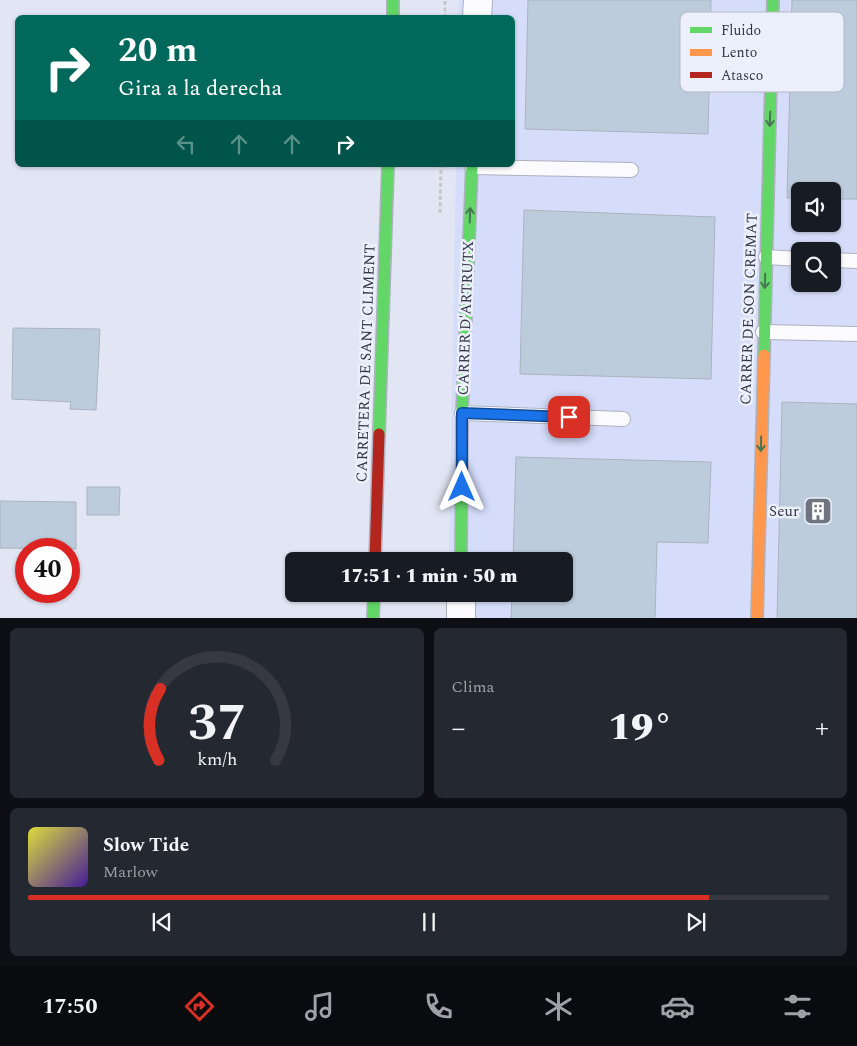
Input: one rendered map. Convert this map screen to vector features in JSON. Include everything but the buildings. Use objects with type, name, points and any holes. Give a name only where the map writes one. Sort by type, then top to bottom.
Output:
[{"type":"street","points":[[393,0],[393,15]]},
{"type":"street","points":[[477,15],[478,0]]},
{"type":"street","name":"CARRER DE SON CREMAT","points":[[757,618],[771,92]]},
{"type":"street","name":"CARRETERA DE SANT CLIMENT","points":[[375,552],[388,167]]},
{"type":"street","name":"CARRER D'ARTRUTX","points":[[461,552],[462,413],[472,167]]},
{"type":"street","points":[[373,618],[374,602]]},
{"type":"street","points":[[461,602],[461,618]]},
{"type":"lane","points":[[512,167],[631,170]]},
{"type":"lane","points":[[766,258],[791,259]]},
{"type":"lane","points":[[841,260],[857,261]]},
{"type":"lane","points":[[763,332],[857,334]]},
{"type":"lane","points":[[462,413],[623,419]]},
{"type":"path","points":[[445,15],[446,0]]},
{"type":"shaded area","points":[[459,0],[857,0],[857,618],[448,618],[448,602],[573,602],[573,552],[449,552],[456,167],[515,167],[515,15],[458,15]]},
{"type":"traffic: fast","points":[[393,0],[393,15]]},
{"type":"traffic: fast","points":[[773,0],[773,12]]},
{"type":"traffic: fast","points":[[764,355],[771,92]]},
{"type":"traffic: fast","points":[[379,434],[388,167]]},
{"type":"traffic: fast","points":[[461,552],[462,413],[472,167]]},
{"type":"traffic: fast","points":[[373,618],[374,602]]},
{"type":"traffic: slow","points":[[757,618],[764,355]]},
{"type":"traffic: jam","points":[[375,552],[379,434]]},
{"type":"place","name":"Seur","points":[[818,511]]},
{"type":"route","points":[[462,487],[462,413],[569,417]]}]
